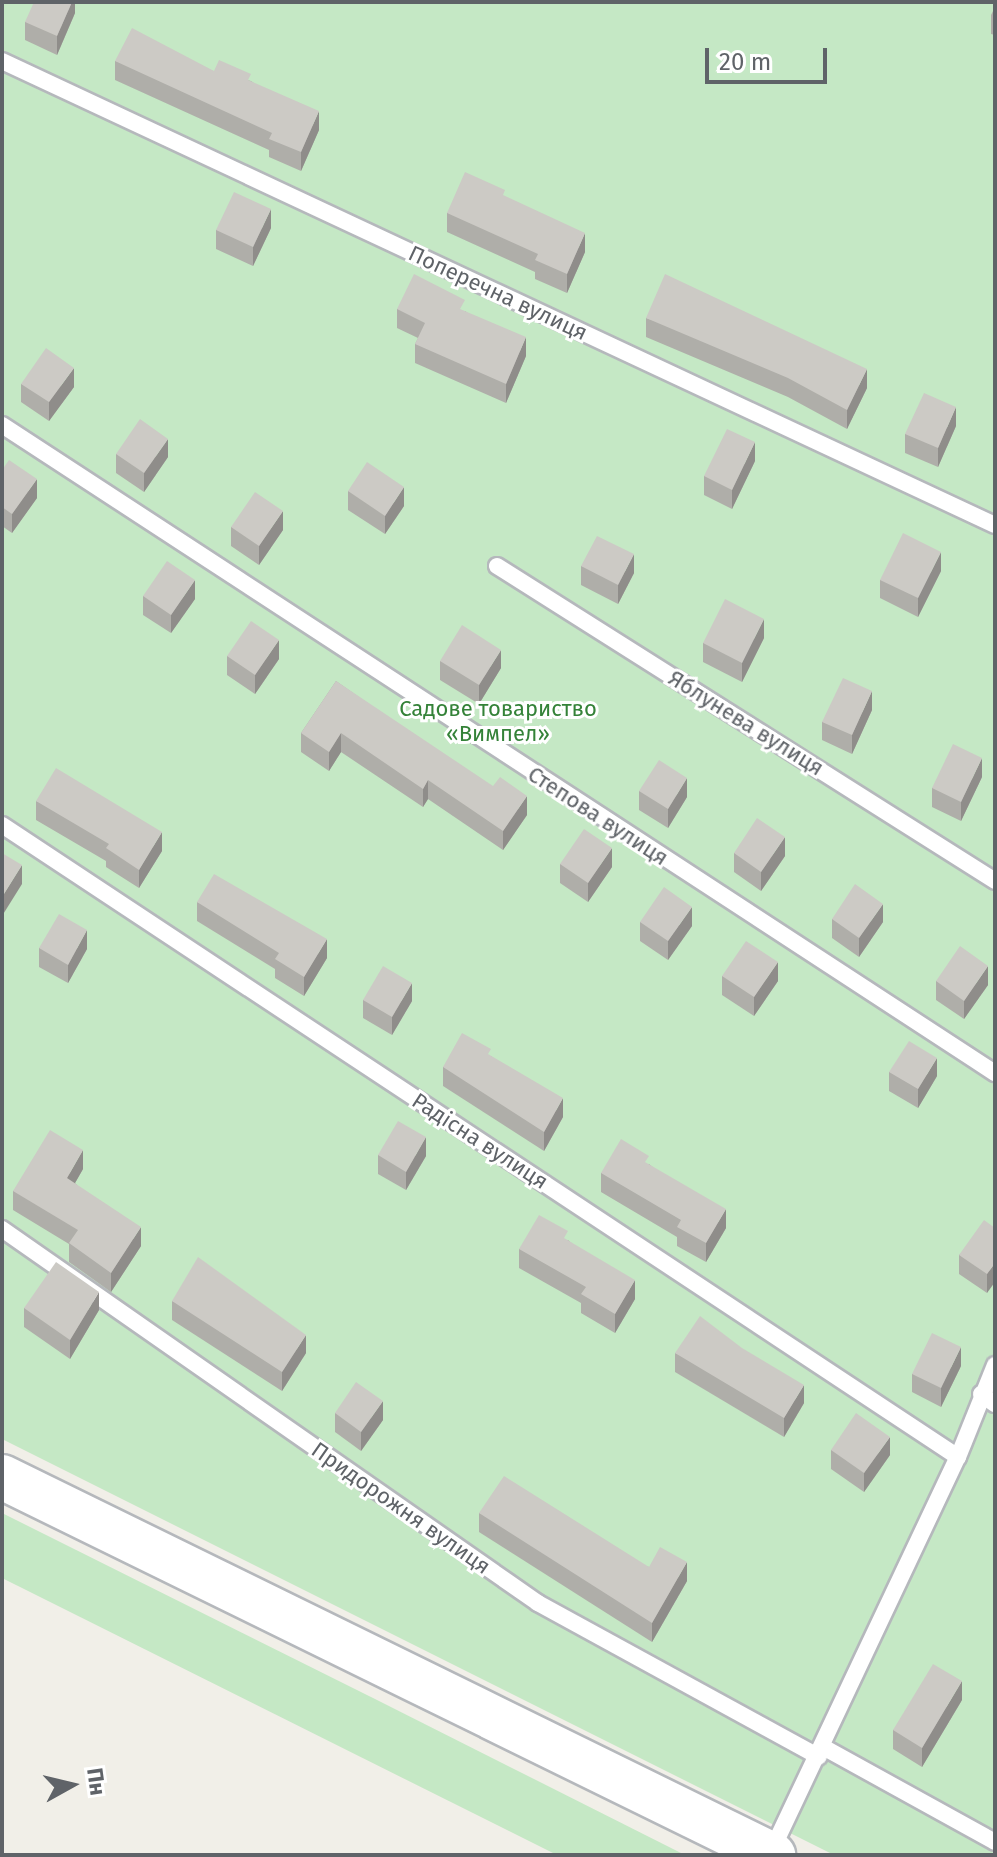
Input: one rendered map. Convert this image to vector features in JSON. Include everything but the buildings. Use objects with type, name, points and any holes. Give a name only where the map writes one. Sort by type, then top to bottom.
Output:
[{"type":"street","points":[[2,1477],[772,1854]]},
{"type":"lane","name":"Поперечна вулиця","points":[[2,61],[995,525]]},
{"type":"lane","name":"Степова вулиця","points":[[2,425],[995,1073]]},
{"type":"lane","name":"Яблунева вулиця","points":[[497,566],[995,881]]},
{"type":"lane","name":"Радісна вулиця","points":[[2,825],[958,1457]]},
{"type":"lane","name":"Придорожня вулиця","points":[[2,1229],[538,1603],[995,1842]]},
{"type":"lane","points":[[772,1854],[988,1399],[995,1365]]},
{"type":"green space","name":"Садове товариство «Вимпел»","points":[[2,2],[995,2],[995,1855],[834,1855],[2,1439]]},
{"type":"green space","points":[[2,1513],[685,1855],[557,1855],[2,1578]]}]
